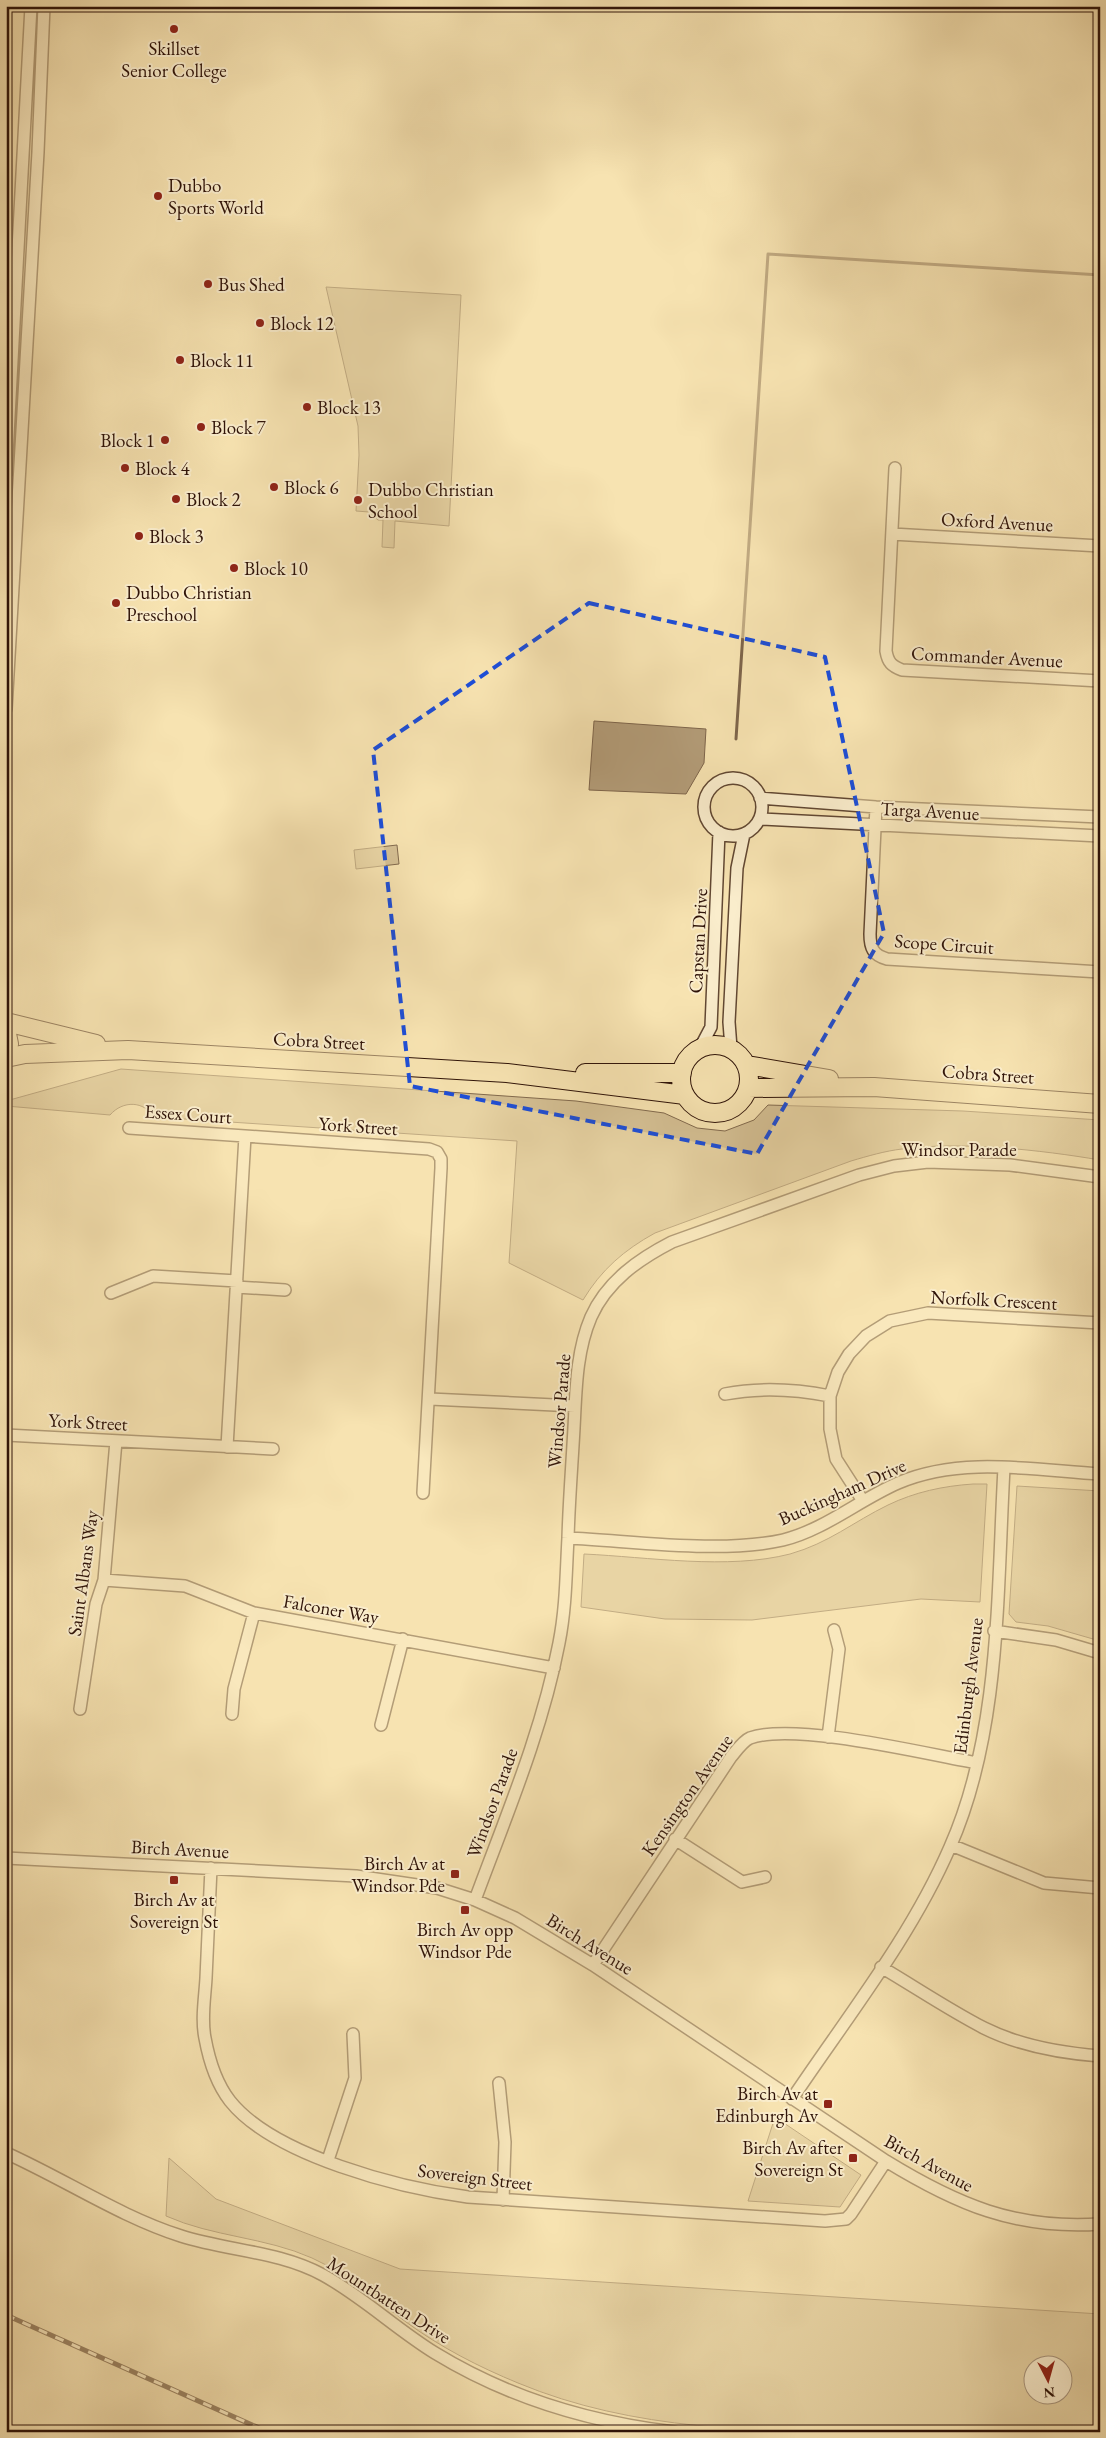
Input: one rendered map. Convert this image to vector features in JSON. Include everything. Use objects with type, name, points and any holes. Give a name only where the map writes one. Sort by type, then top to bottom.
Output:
[{"type":"highway","name":"Cobra Street","points":[[6,1022],[60,1037],[128,1050]]},
{"type":"highway","points":[[6,1029],[9,1044],[6,1053]]},
{"type":"highway","points":[[710,1045],[731,1048],[740,1055],[747,1065],[750,1076],[748,1088],[743,1098],[735,1107],[725,1112],[713,1113],[702,1110],[692,1104],[685,1095],[682,1073],[685,1063],[700,1048],[710,1045]]},
{"type":"highway","name":"Cobra Street","points":[[6,1058],[26,1054],[128,1050],[508,1073],[682,1073]]},
{"type":"highway","name":"Cobra Street","points":[[747,1065],[874,1087]]},
{"type":"highway","name":"Cobra Street","points":[[508,1073],[685,1095]]},
{"type":"highway","name":"Cobra Street","points":[[748,1088],[874,1087],[1100,1104]]},
{"type":"street","points":[[6,473],[31,6]]},
{"type":"street","points":[[6,710],[38,152],[44,6]]},
{"type":"street","name":"Commander Avenue","points":[[895,468],[886,651],[887,660],[892,666],[902,670],[1100,681]]},
{"type":"street","name":"Oxford Avenue","points":[[892,534],[1100,546]]},
{"type":"street","points":[[736,779],[751,785],[760,798],[762,804],[760,819],[756,825],[744,834],[736,836],[719,832],[713,828],[705,814],[706,798],[714,786],[721,781],[736,779]]},
{"type":"street","name":"Targa Avenue","points":[[760,798],[876,807],[1100,818]]},
{"type":"street","name":"Scope Circuit","points":[[876,807],[870,934],[872,950],[878,956],[887,959],[1100,972]]},
{"type":"street","name":"Targa Avenue","points":[[760,819],[1100,836]]},
{"type":"street","name":"Capstan Drive","points":[[700,1048],[711,1027],[720,857],[719,832]]},
{"type":"street","name":"Capstan Drive","points":[[731,1048],[729,1022],[737,868],[744,834]]},
{"type":"street","name":"Essex Court","points":[[129,1128],[245,1136]]},
{"type":"street","points":[[227,1447],[245,1136]]},
{"type":"street","name":"York Street","points":[[245,1136],[420,1148],[437,1152],[441,1159],[430,1399],[423,1492]]},
{"type":"street","name":"Windsor Parade","points":[[475,1900],[535,1738],[554,1668],[565,1602],[578,1366],[582,1344],[591,1317],[604,1295],[624,1272],[646,1256],[672,1242],[859,1175],[894,1166],[928,1162],[1010,1165],[1100,1177]]},
{"type":"street","points":[[111,1293],[153,1276],[285,1290]]},
{"type":"street","name":"Norfolk Crescent","points":[[863,1501],[836,1459],[830,1429],[830,1396],[838,1372],[849,1354],[866,1336],[890,1321],[928,1313],[1100,1323]]},
{"type":"street","points":[[725,1394],[770,1389],[802,1391],[830,1396]]},
{"type":"street","points":[[430,1399],[575,1406]]},
{"type":"street","name":"York Street","points":[[6,1435],[273,1449]]},
{"type":"street","name":"Saint Albans Way","points":[[80,1709],[96,1604],[104,1580],[116,1441]]},
{"type":"street","name":"Buckingham Drive","points":[[568,1538],[709,1546],[749,1545],[783,1539],[813,1529],[899,1483],[931,1472],[967,1467],[1100,1474]]},
{"type":"street","name":"Edinburgh Avenue","points":[[792,2098],[927,1896],[951,1845],[977,1763],[990,1690],[1004,1468]]},
{"type":"street","name":"Falconer Way","points":[[104,1580],[185,1586],[254,1613],[554,1668]]},
{"type":"street","points":[[232,1714],[234,1689],[254,1613]]},
{"type":"street","points":[[828,1737],[839,1649],[834,1630]]},
{"type":"street","points":[[994,1631],[1056,1640],[1100,1653]]},
{"type":"street","points":[[381,1725],[403,1639]]},
{"type":"street","name":"Kensington Avenue","points":[[593,1965],[731,1757],[748,1739],[776,1734],[828,1737],[977,1763]]},
{"type":"street","points":[[675,1839],[742,1882],[765,1877]]},
{"type":"street","points":[[951,1845],[1044,1883],[1100,1888]]},
{"type":"street","name":"Birch Avenue","points":[[6,1858],[356,1876],[397,1880],[437,1888],[475,1900],[515,1918],[593,1965],[886,2162],[926,2186],[986,2211],[1053,2224],[1100,2224]]},
{"type":"street","name":"Sovereign Street","points":[[211,1868],[204,2036],[213,2070],[230,2101],[252,2123],[281,2142],[376,2178],[427,2192],[503,2200],[838,2220],[846,2219],[860,2204],[886,2162]]},
{"type":"street","points":[[881,1967],[985,2028],[1033,2046],[1074,2054],[1100,2056]]},
{"type":"street","points":[[328,2160],[355,2078],[353,2034]]},
{"type":"street","points":[[499,2083],[505,2142],[503,2200]]},
{"type":"street","name":"Mountbatten Drive","points":[[6,2154],[138,2218],[181,2236],[276,2256],[322,2274],[434,2353],[485,2379],[538,2402],[631,2426],[674,2432]]},
{"type":"highlighted area","points":[[589,603],[825,657],[884,933],[757,1154],[410,1086],[373,750]]},
{"type":"shaded area","points":[[326,287],[461,295],[449,526],[395,521],[394,548],[382,547],[383,520],[378,520],[369,512],[356,511],[359,455],[358,426]]},
{"type":"shaded area","points":[[594,721],[706,729],[704,763],[686,794],[589,790]]},
{"type":"shaded area","points":[[397,845],[399,864],[356,869],[354,850]]},
{"type":"shaded area","points":[[121,1069],[576,1101],[664,1113],[697,1128],[725,1131],[754,1120],[768,1105],[963,1111],[1100,1120],[1100,1160],[1027,1150],[950,1146],[896,1150],[851,1161],[655,1233],[633,1246],[614,1262],[597,1279],[583,1300],[509,1263],[517,1141],[154,1117],[145,1108],[133,1104],[121,1107],[110,1115],[6,1106],[6,1101]]},
{"type":"shaded area","points":[[987,1484],[980,1602],[921,1599],[752,1620],[665,1619],[581,1607],[584,1554],[714,1562],[766,1559],[790,1554],[817,1544],[888,1505],[919,1493],[951,1486]]},
{"type":"shaded area","points":[[1017,1486],[1100,1491],[1100,1641],[1048,1626],[1016,1622],[1009,1614]]},
{"type":"shaded area","points":[[775,2117],[861,2175],[840,2207],[748,2201]]},
{"type":"shaded area","points":[[169,2158],[216,2199],[400,2269],[1100,2314],[1100,2432],[790,2431],[698,2426],[606,2411],[562,2399],[518,2383],[460,2356],[406,2322],[349,2279],[312,2258],[276,2246],[184,2223],[166,2216]]},
{"type":"waterway","points":[[736,739],[768,254],[1100,275]]},
{"type":"railway","points":[[6,2315],[268,2432]]},
{"type":"place","name":"Skillset Senior College","points":[[174,29]]},
{"type":"place","name":"Dubbo Sports World","points":[[158,196]]},
{"type":"place","name":"Bus Shed","points":[[208,284]]},
{"type":"place","name":"Block 12","points":[[260,323]]},
{"type":"place","name":"Block 11","points":[[180,360]]},
{"type":"place","name":"Block 13","points":[[307,407]]},
{"type":"place","name":"Block 7","points":[[201,427]]},
{"type":"place","name":"Block 1","points":[[165,440]]},
{"type":"place","name":"Block 4","points":[[125,468]]},
{"type":"place","name":"Block 6","points":[[274,487]]},
{"type":"place","name":"Block 2","points":[[176,499]]},
{"type":"place","name":"Dubbo Christian School","points":[[358,500]]},
{"type":"place","name":"Block 3","points":[[139,536]]},
{"type":"place","name":"Block 10","points":[[234,568]]},
{"type":"place","name":"Dubbo Christian Preschool","points":[[116,603]]},
{"type":"place","name":"Birch Av at Windsor Pde","points":[[455,1874]]},
{"type":"place","name":"Birch Av at Sovereign St","points":[[174,1880]]},
{"type":"place","name":"Birch Av opp Windsor Pde","points":[[465,1910]]},
{"type":"place","name":"Birch Av at Edinburgh Av","points":[[828,2104]]},
{"type":"place","name":"Birch Av after Sovereign St","points":[[853,2158]]}]
